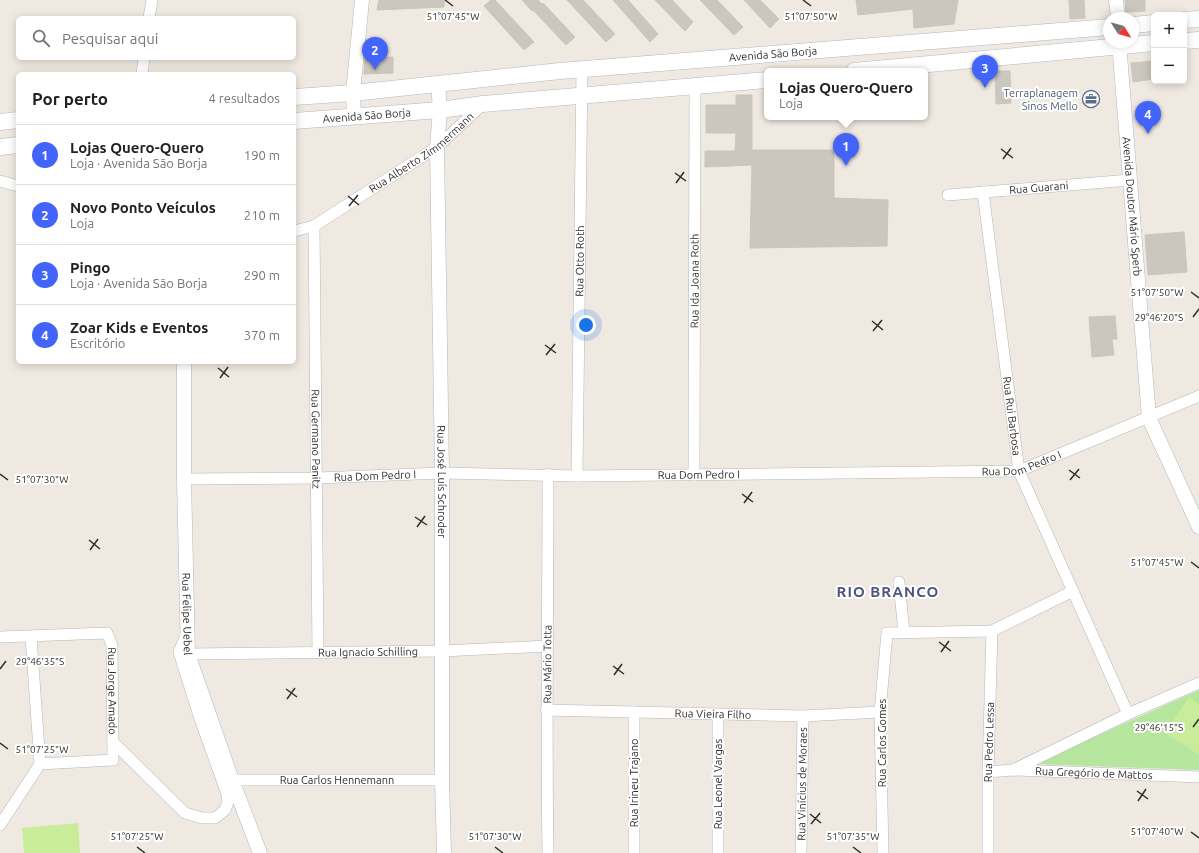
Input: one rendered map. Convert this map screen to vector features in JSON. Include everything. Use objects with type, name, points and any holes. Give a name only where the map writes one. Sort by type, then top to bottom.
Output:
[{"type":"main road","points":[[1187,20],[1199,19]]},
{"type":"main road","points":[[1139,24],[1151,23]]},
{"type":"main road","name":"Avenida São Borja","points":[[296,97],[353,93],[560,71],[1103,27]]},
{"type":"main road","points":[[1187,41],[1199,40]]},
{"type":"main road","points":[[1139,43],[1151,43]]},
{"type":"main road","points":[[883,68],[1103,46]]},
{"type":"main road","name":"Avenida São Borja","points":[[296,121],[440,110],[483,104],[581,95],[764,80]]},
{"type":"main road","points":[[0,122],[16,120]]},
{"type":"main road","points":[[0,147],[16,145]]},
{"type":"street","points":[[149,16],[152,0]]},
{"type":"street","points":[[354,116],[353,93],[362,0]]},
{"type":"street","points":[[1116,0],[1117,12]]},
{"type":"street","name":"Avenida Doutor Mário Sperb","points":[[1119,48],[1149,418],[1199,527]]},
{"type":"street","points":[[142,72],[144,60]]},
{"type":"street","name":"Rua Otto Roth","points":[[577,476],[582,70]]},
{"type":"street","points":[[438,84],[440,110]]},
{"type":"street","name":"Rua Ida Joana Roth","points":[[694,475],[695,87]]},
{"type":"street","name":"Rua Alberto Zimmermann","points":[[296,230],[314,226],[437,146],[483,104]]},
{"type":"street","name":"Rua José Luís Schroder","points":[[440,110],[437,146],[442,473],[442,780],[444,853]]},
{"type":"street","name":"Rua Guarani","points":[[948,195],[1130,180]]},
{"type":"street","points":[[0,181],[16,185]]},
{"type":"street","name":"Rua Rui Barbosa","points":[[982,192],[1019,472],[1128,714]]},
{"type":"street","name":"Rua Germano Panitz","points":[[314,226],[318,652]]},
{"type":"street","name":"Rua Felipe Uebel","points":[[184,364],[184,480],[188,654],[232,780],[260,853]]},
{"type":"street","name":"Rua Dom Pedro I","points":[[184,480],[317,478],[442,473],[548,474],[577,476],[1019,472],[1199,396]]},
{"type":"street","name":"Rua Mário Totta","points":[[548,474],[548,646],[546,710],[548,853]]},
{"type":"street","points":[[899,582],[904,632],[992,630],[1073,591]]},
{"type":"street","name":"Rua Pedro Lessa","points":[[988,853],[988,772],[992,630]]},
{"type":"street","name":"Rua Carlos Gomes","points":[[883,853],[880,712],[887,633],[904,632]]},
{"type":"street","name":"Rua Jorge Amado","points":[[0,637],[107,633],[112,645],[113,760],[40,764]]},
{"type":"street","points":[[113,742],[185,813],[202,818],[215,818],[225,810],[228,802],[227,794],[200,718],[179,652],[187,633]]},
{"type":"street","points":[[0,825],[40,764],[31,637]]},
{"type":"street","name":"Rua Ignacio Schilling","points":[[188,654],[442,652],[548,646]]},
{"type":"street","points":[[1013,770],[1128,714],[1199,683]]},
{"type":"street","name":"Rua Vieira Filho","points":[[546,710],[803,716],[880,712]]},
{"type":"street","name":"Rua Irineu Trajano","points":[[634,712],[634,853]]},
{"type":"street","name":"Rua Leonel Vargas","points":[[718,714],[718,853]]},
{"type":"street","name":"Rua Vinícius de Moraes","points":[[801,853],[803,716]]},
{"type":"street","name":"Rua Gregório de Mattos","points":[[988,772],[1013,770],[1199,778]]},
{"type":"street","name":"Rua Carlos Hennemann","points":[[232,780],[442,780]]},
{"type":"green space","points":[[1199,690],[1199,770],[1034,764]]},
{"type":"green space","points":[[1189,697],[1199,704],[1199,755],[1165,733]]},
{"type":"green space","points":[[78,823],[80,853],[24,853],[22,828]]},
{"type":"building","points":[[379,0],[444,0],[444,7],[377,10]]},
{"type":"building","points":[[491,0],[495,0],[534,42],[524,50],[484,6]]},
{"type":"building","points":[[522,0],[538,0],[542,4],[543,3],[575,37],[566,45]]},
{"type":"building","points":[[567,0],[583,0],[615,34],[606,42]]},
{"type":"building","points":[[613,0],[628,0],[658,34],[650,42]]},
{"type":"building","points":[[655,0],[672,0],[693,22],[685,31]]},
{"type":"building","points":[[700,0],[717,0],[743,27],[734,35]]},
{"type":"building","points":[[744,0],[760,0],[779,19],[770,28]]},
{"type":"building","points":[[856,0],[958,0],[954,24],[914,28],[913,9],[858,15]]},
{"type":"building","points":[[1069,0],[1084,0],[1085,18],[1070,19]]},
{"type":"building","points":[[1125,0],[1145,0],[1145,11],[1126,12]]},
{"type":"building","points":[[393,57],[393,73],[364,74],[365,58]]},
{"type":"building","points":[[1151,61],[1151,79],[1133,82],[1131,63]]},
{"type":"building","points":[[995,71],[1010,71],[1011,103],[996,104]]},
{"type":"building","points":[[736,95],[752,95],[752,150],[834,150],[834,198],[888,200],[887,246],[750,248],[752,165],[705,167],[705,151],[735,151],[736,133],[706,133],[706,105],[736,105]]},
{"type":"building","points":[[1184,232],[1187,272],[1148,275],[1145,235]]},
{"type":"building","points":[[1115,316],[1117,339],[1112,339],[1114,355],[1092,357],[1089,317]]},
{"type":"place","name":"Novo Ponto Veículos","points":[[375,70]]},
{"type":"place","name":"Pingo","points":[[985,88]]},
{"type":"place","name":"Terraplanagem Sinos Mello","points":[[1091,99]]},
{"type":"place","name":"Zoar Kids e Eventos","points":[[1148,134]]},
{"type":"place","name":"Lojas Quero-Quero","points":[[846,166]]},
{"type":"district","name":"RIO BRANCO","points":[[888,592]]}]
